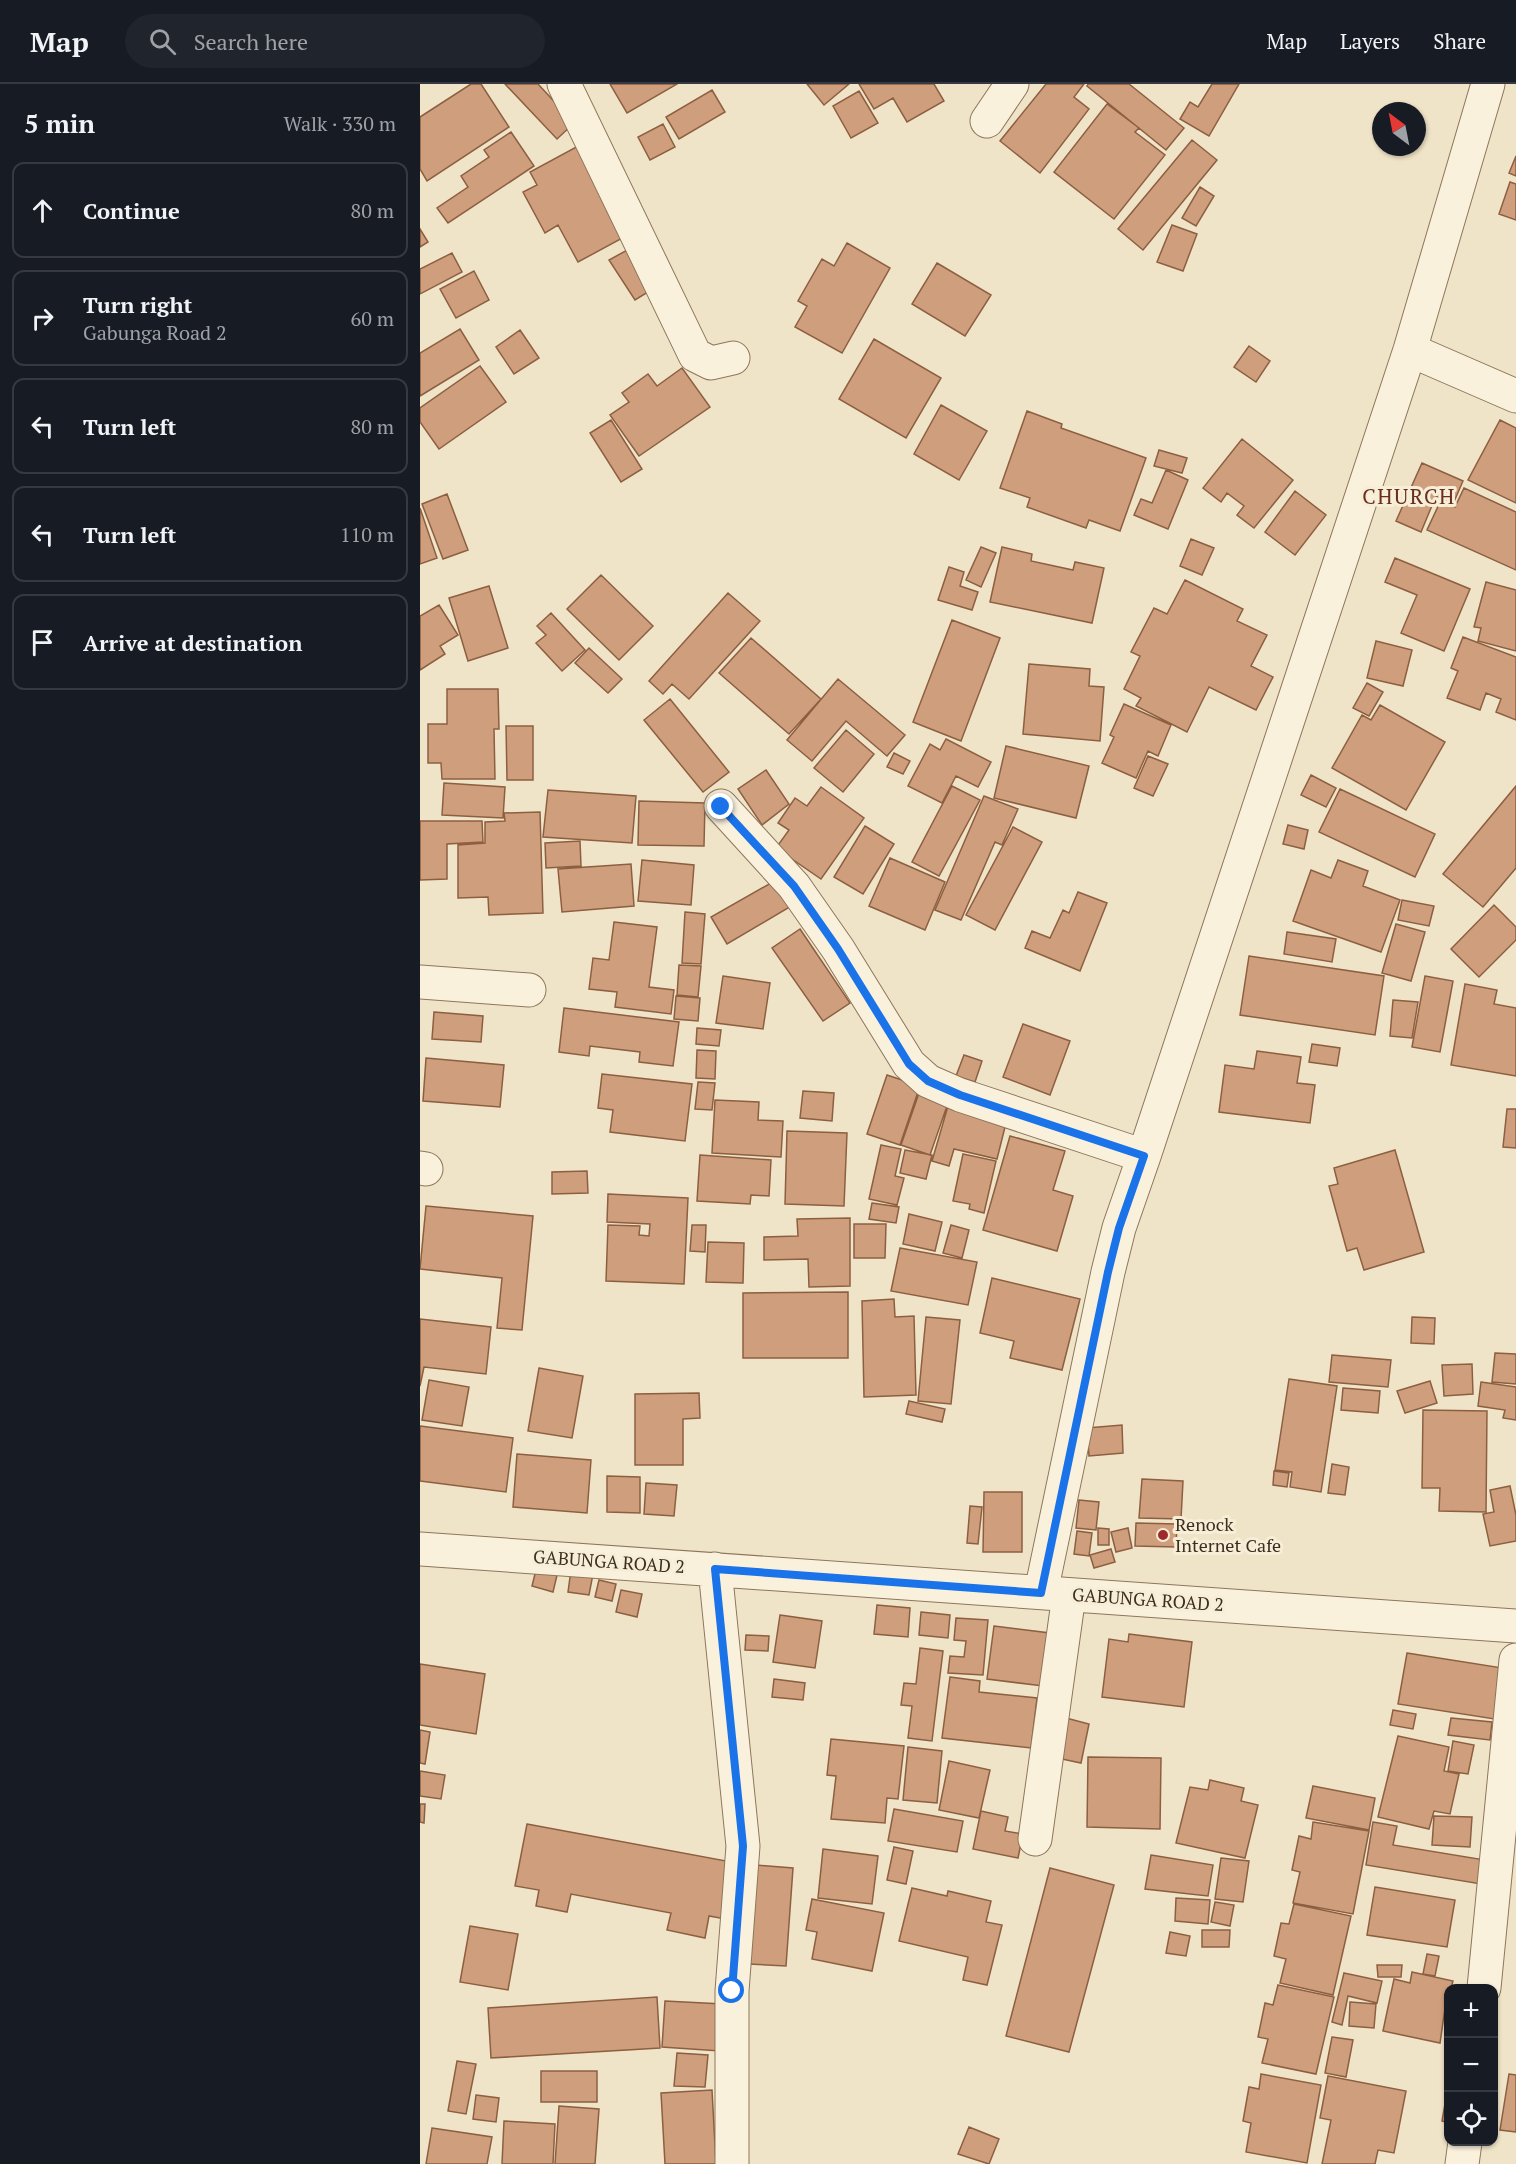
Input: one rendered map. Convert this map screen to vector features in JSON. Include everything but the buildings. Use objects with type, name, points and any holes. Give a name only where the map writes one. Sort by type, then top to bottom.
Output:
[{"type":"street","points":[[564,84],[695,355],[711,363],[733,358]]},
{"type":"street","points":[[987,121],[1012,84]]},
{"type":"street","points":[[1035,1839],[1055,1594],[1108,1272],[1119,1228],[1410,350],[1488,84]]},
{"type":"street","points":[[1410,350],[1516,396]]},
{"type":"street","points":[[721,807],[794,886],[838,949],[909,1064],[928,1081],[960,1095],[1144,1156]]},
{"type":"street","points":[[420,982],[529,990]]},
{"type":"street","name":"GABUNGA ROAD 2","points":[[420,1549],[1516,1626]]},
{"type":"street","points":[[715,1569],[743,1846],[732,1991],[732,2164]]},
{"type":"street","points":[[1484,1984],[1516,1660]]},
{"type":"street","points":[[1462,2164],[1464,2146]]},
{"type":"place","name":"Renock Internet Cafe","points":[[1163,1535]]},
{"type":"district","name":"CHURCH","points":[[1409,497]]},
{"type":"route","points":[[721,807],[794,886],[838,949],[909,1064],[928,1081],[960,1095],[1144,1156],[1119,1228],[1108,1272],[1041,1593],[715,1569],[743,1846],[732,1991]]}]
